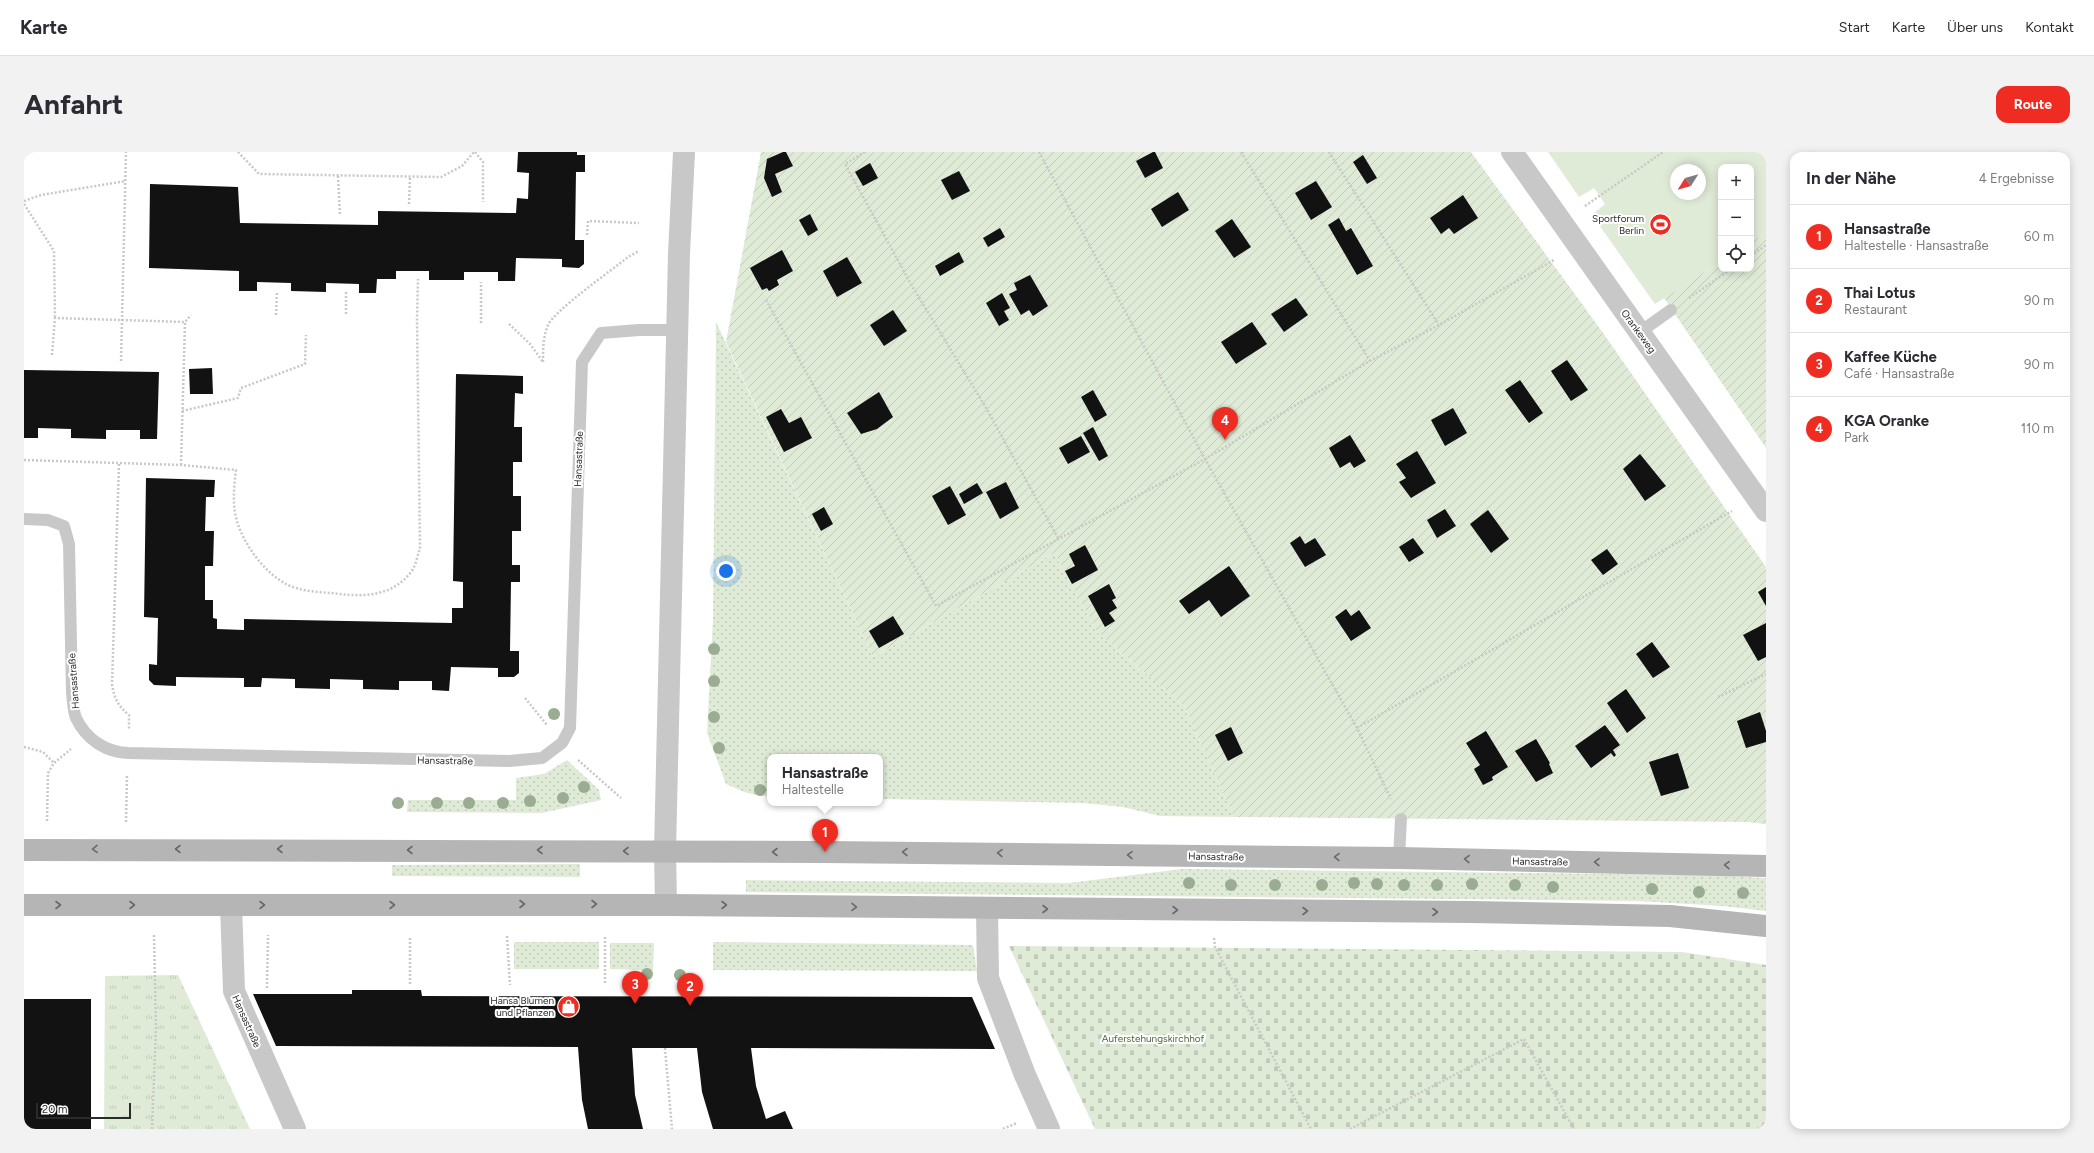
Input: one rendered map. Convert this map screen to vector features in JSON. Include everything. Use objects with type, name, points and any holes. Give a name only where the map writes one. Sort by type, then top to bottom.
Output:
[{"type":"main road","name":"Hansastraße","points":[[24,850],[134,848],[665,851],[1399,858],[1766,866]]},
{"type":"main road","points":[[24,905],[666,905],[987,909],[1471,912],[1662,916],[1766,926]]},
{"type":"street","points":[[666,905],[665,851],[680,248],[684,152]]},
{"type":"street","name":"Orankeweg","points":[[1512,152],[1766,511]]},
{"type":"street","name":"Hansastraße","points":[[231,905],[234,991],[295,1129]]},
{"type":"street","points":[[987,909],[988,978],[1025,1075],[1049,1129]]},
{"type":"lane","points":[[1640,332],[1671,310]]},
{"type":"lane","name":"Hansastraße","points":[[24,519],[48,520],[64,526],[70,544],[72,693],[76,716],[87,736],[101,746],[118,752],[128,753],[501,761],[542,758],[562,742],[570,728],[582,362],[601,333],[640,330],[678,330]]},
{"type":"lane","points":[[1399,858],[1401,819]]},
{"type":"path","points":[[121,361],[126,152]]},
{"type":"path","points":[[238,152],[259,174],[410,177],[441,177],[462,166],[475,152],[483,162],[483,202]]},
{"type":"path","points":[[865,152],[845,164],[912,286],[985,406],[1058,538]]},
{"type":"path","points":[[1038,152],[1205,459],[1357,728],[1401,819]]},
{"type":"path","points":[[1241,152],[1370,361]]},
{"type":"path","points":[[1329,152],[1439,325]]},
{"type":"path","points":[[1586,206],[1663,152]]},
{"type":"path","points":[[338,176],[340,216]]},
{"type":"path","points":[[409,204],[410,177]]},
{"type":"path","points":[[52,355],[55,318],[54,251],[24,202],[41,195],[126,181]]},
{"type":"path","points":[[587,234],[588,221],[639,223]]},
{"type":"path","points":[[1754,254],[1766,245]]},
{"type":"path","points":[[509,324],[530,344],[543,362],[543,343],[548,324],[558,312],[628,257],[639,251]]},
{"type":"path","points":[[766,300],[936,606],[1205,459],[1370,361],[1439,325],[1556,258]]},
{"type":"path","points":[[1671,310],[1727,272]]},
{"type":"path","points":[[24,460],[181,465],[236,470],[233,506],[237,522],[247,544],[265,568],[287,584],[321,592],[356,596],[379,594],[398,585],[412,571],[420,549],[417,320],[418,279]]},
{"type":"path","points":[[481,282],[481,323]]},
{"type":"path","points":[[276,315],[277,291]]},
{"type":"path","points":[[346,292],[346,316]]},
{"type":"path","points":[[181,465],[185,322],[191,315]]},
{"type":"path","points":[[55,318],[185,322]]},
{"type":"path","points":[[182,411],[238,398],[241,388],[305,364],[306,335]]},
{"type":"path","points":[[119,464],[112,684],[114,699],[121,708],[130,715]]},
{"type":"path","points":[[1357,728],[1734,510]]},
{"type":"path","points":[[1718,697],[1766,674]]},
{"type":"path","points":[[47,821],[48,773],[54,763],[87,736]]},
{"type":"path","points":[[24,747],[44,752],[54,763]]},
{"type":"path","points":[[126,822],[128,753]]},
{"type":"path","points":[[152,1129],[156,1028],[154,935]]},
{"type":"path","points":[[268,935],[268,988]]},
{"type":"path","points":[[410,936],[410,984]]},
{"type":"path","points":[[507,936],[510,986]]},
{"type":"path","points":[[605,937],[605,984]]},
{"type":"path","points":[[1214,938],[1215,947],[1311,1129]]},
{"type":"path","points":[[1350,1129],[1524,1039],[1574,1129]]},
{"type":"path","points":[[665,1048],[672,1129]]},
{"type":"path","points":[[1756,1129],[1766,1125]]},
{"type":"green space","points":[[761,152],[1471,152],[1601,330],[1766,567],[1766,824],[1746,822],[1234,817],[1184,706],[1097,632],[1054,553],[873,657],[726,342]]},
{"type":"green space","name":"Sportforum Berlin","points":[[1548,152],[1766,152],[1766,233],[1754,240],[1754,164],[1718,164],[1718,263],[1655,304],[1592,215],[1605,204],[1594,188],[1579,197]]},
{"type":"green space","points":[[1766,233],[1766,448],[1664,298],[1718,263],[1718,272],[1754,272],[1754,240]]},
{"type":"green space","points":[[716,322],[873,657],[1054,553],[1097,632],[1184,706],[1234,817],[1160,816],[1123,807],[1083,803],[883,799],[883,754],[767,754],[767,796],[747,793],[726,784],[707,733],[713,619]]},
{"type":"green space","points":[[567,760],[599,790],[601,800],[542,813],[407,812],[408,800],[516,800],[516,778],[544,774]]},
{"type":"green space","points":[[580,864],[580,877],[392,876],[392,865]]},
{"type":"green space","points":[[1182,869],[1709,875],[1766,878],[1766,911],[1722,906],[1639,901],[746,892],[746,880],[1069,883]]},
{"type":"green space","points":[[514,942],[599,942],[599,969],[514,969]]},
{"type":"green space","points":[[713,942],[973,945],[977,971],[713,970]]},
{"type":"green space","points":[[610,943],[654,943],[653,970],[610,969]]},
{"type":"green space","name":"Auferstehungskirchhof","points":[[1009,946],[1682,952],[1766,965],[1766,1129],[1095,1129]]},
{"type":"green space","points":[[178,975],[250,1129],[104,1129],[105,976]]},
{"type":"building","points":[[518,152],[577,152],[577,155],[585,155],[585,172],[576,172],[575,240],[584,240],[584,264],[579,268],[562,267],[562,259],[516,258],[515,281],[498,281],[498,272],[464,272],[464,280],[429,280],[429,271],[396,271],[396,279],[377,279],[376,293],[359,293],[359,284],[326,283],[326,292],[291,291],[291,283],[257,282],[257,291],[239,291],[239,271],[149,268],[150,184],[238,187],[240,223],[378,225],[378,211],[516,213],[517,198],[528,199],[529,173],[517,172]]},
{"type":"building","points":[[786,152],[793,166],[775,174],[782,192],[772,197],[764,178],[767,159]]},
{"type":"building","points":[[1155,152],[1163,168],[1145,178],[1136,161]]},
{"type":"building","points":[[1363,155],[1377,178],[1367,184],[1353,162]]},
{"type":"building","points":[[870,163],[878,178],[863,186],[855,172]]},
{"type":"building","points":[[959,171],[970,191],[952,200],[941,180]]},
{"type":"building","points":[[1316,181],[1332,207],[1311,220],[1295,193]]},
{"type":"building","points":[[1178,192],[1189,210],[1162,227],[1151,209]]},
{"type":"building","points":[[1463,195],[1478,218],[1454,234],[1449,228],[1441,234],[1430,218]]},
{"type":"building","points":[[810,214],[818,230],[808,236],[799,220]]},
{"type":"building","points":[[1339,218],[1346,231],[1351,228],[1373,266],[1357,275],[1328,225]]},
{"type":"building","points":[[1232,219],[1251,247],[1234,258],[1215,231]]},
{"type":"building","points":[[1000,228],[1005,237],[988,247],[983,238]]},
{"type":"building","points":[[782,250],[793,271],[777,280],[779,285],[769,291],[767,288],[762,290],[750,268]]},
{"type":"building","points":[[959,252],[964,262],[940,276],[935,266]]},
{"type":"building","points":[[847,257],[862,283],[837,297],[823,271]]},
{"type":"building","points":[[1030,275],[1048,306],[1033,316],[1029,310],[1021,315],[1009,294],[1017,290],[1014,283]]},
{"type":"building","points":[[1002,293],[1010,308],[1004,311],[1009,320],[999,326],[986,303]]},
{"type":"building","points":[[1296,298],[1308,315],[1284,332],[1271,314]]},
{"type":"building","points":[[893,310],[907,331],[884,346],[870,325]]},
{"type":"building","points":[[1252,322],[1267,344],[1236,364],[1221,342]]},
{"type":"building","points":[[1567,360],[1588,390],[1571,401],[1551,371]]},
{"type":"building","points":[[212,368],[213,394],[190,394],[189,369]]},
{"type":"building","points":[[24,370],[159,372],[157,439],[140,439],[140,430],[106,430],[106,439],[71,438],[71,429],[38,428],[38,438],[24,438]]},
{"type":"building","points":[[456,374],[523,376],[523,394],[515,393],[514,427],[522,427],[522,462],[513,462],[513,496],[521,496],[521,531],[512,531],[512,565],[520,565],[520,582],[511,582],[510,651],[519,651],[519,673],[514,677],[498,677],[498,668],[451,667],[449,691],[432,690],[432,681],[399,681],[399,690],[363,689],[363,680],[330,679],[330,689],[295,688],[295,679],[262,678],[261,687],[244,687],[244,678],[176,677],[176,686],[154,685],[149,680],[149,664],[157,665],[158,618],[144,617],[146,478],[215,480],[214,497],[206,497],[205,531],[214,531],[213,566],[205,566],[205,600],[213,600],[213,618],[217,619],[217,629],[244,630],[244,619],[452,623],[452,608],[463,608],[463,582],[453,581]]},
{"type":"building","points":[[1520,380],[1543,413],[1529,423],[1505,390]]},
{"type":"building","points":[[1093,390],[1107,415],[1095,422],[1081,397]]},
{"type":"building","points":[[879,392],[893,417],[877,429],[861,434],[847,413]]},
{"type":"building","points":[[1453,408],[1467,433],[1445,446],[1431,420]]},
{"type":"building","points":[[781,409],[789,423],[801,417],[812,438],[784,452],[766,417]]},
{"type":"building","points":[[1093,427],[1108,456],[1099,461],[1083,433]]},
{"type":"building","points":[[1350,435],[1366,461],[1354,468],[1350,462],[1340,468],[1329,448]]},
{"type":"building","points":[[1081,436],[1090,452],[1068,464],[1059,448]]},
{"type":"building","points":[[1417,451],[1436,483],[1411,498],[1399,482],[1406,478],[1396,464]]},
{"type":"building","points":[[1640,454],[1666,486],[1645,501],[1623,469]]},
{"type":"building","points":[[1006,482],[1019,508],[1000,519],[986,492]]},
{"type":"building","points":[[977,483],[983,493],[964,504],[959,494]]},
{"type":"building","points":[[950,486],[966,515],[948,525],[932,496]]},
{"type":"building","points":[[824,507],[833,524],[821,531],[812,514]]},
{"type":"building","points":[[1445,509],[1456,526],[1437,538],[1427,520]]},
{"type":"building","points":[[1488,510],[1509,539],[1491,553],[1470,524]]},
{"type":"building","points":[[1300,536],[1305,544],[1315,538],[1326,555],[1305,567],[1290,543]]},
{"type":"building","points":[[1413,538],[1424,553],[1409,562],[1399,547]]},
{"type":"building","points":[[1085,545],[1098,570],[1072,584],[1065,571],[1075,566],[1069,554]]},
{"type":"building","points":[[1607,549],[1618,564],[1603,575],[1591,560]]},
{"type":"building","points":[[1229,566],[1250,596],[1221,617],[1209,600],[1189,614],[1179,601]]},
{"type":"building","points":[[1109,584],[1116,598],[1112,600],[1117,608],[1109,613],[1115,621],[1105,627],[1088,596]]},
{"type":"building","points":[[1766,587],[1766,606],[1758,592]]},
{"type":"building","points":[[1346,609],[1351,616],[1359,610],[1371,628],[1351,641],[1335,617]]},
{"type":"building","points":[[893,616],[904,634],[879,648],[869,631]]},
{"type":"building","points":[[1766,623],[1766,657],[1758,661],[1743,635]]},
{"type":"building","points":[[1652,642],[1670,667],[1653,678],[1636,654]]},
{"type":"building","points":[[1626,689],[1646,718],[1627,733],[1607,703]]},
{"type":"building","points":[[1760,712],[1766,731],[1766,742],[1746,748],[1737,721]]},
{"type":"building","points":[[1605,725],[1620,745],[1613,750],[1616,755],[1614,757],[1611,753],[1591,768],[1575,746]]},
{"type":"building","points":[[1231,727],[1243,753],[1228,761],[1215,735]]},
{"type":"building","points":[[1486,731],[1508,767],[1492,777],[1493,780],[1483,785],[1474,769],[1480,765],[1466,743]]},
{"type":"building","points":[[1536,739],[1550,763],[1549,764],[1553,773],[1536,782],[1515,751]]},
{"type":"building","points":[[1678,753],[1689,788],[1661,796],[1649,762]]},
{"type":"building","points":[[352,990],[421,990],[422,996],[972,997],[995,1049],[751,1048],[756,1086],[766,1119],[785,1111],[793,1129],[713,1129],[702,1092],[697,1048],[632,1048],[635,1095],[643,1129],[588,1129],[582,1100],[578,1047],[276,1046],[253,994],[352,994]]},
{"type":"building","points":[[24,999],[91,999],[91,1129],[24,1129]]},
{"type":"place","name":"Sportforum Berlin","points":[[1660,224]]},
{"type":"place","name":"KGA Oranke","points":[[1225,440]]},
{"type":"place","name":"Hansastraße","points":[[825,852]]},
{"type":"place","name":"Kaffee Küche","points":[[635,1004]]},
{"type":"place","name":"Hansa Blumen und Pflanzen","points":[[569,1006]]},
{"type":"place","name":"Thai Lotus","points":[[690,1006]]}]
